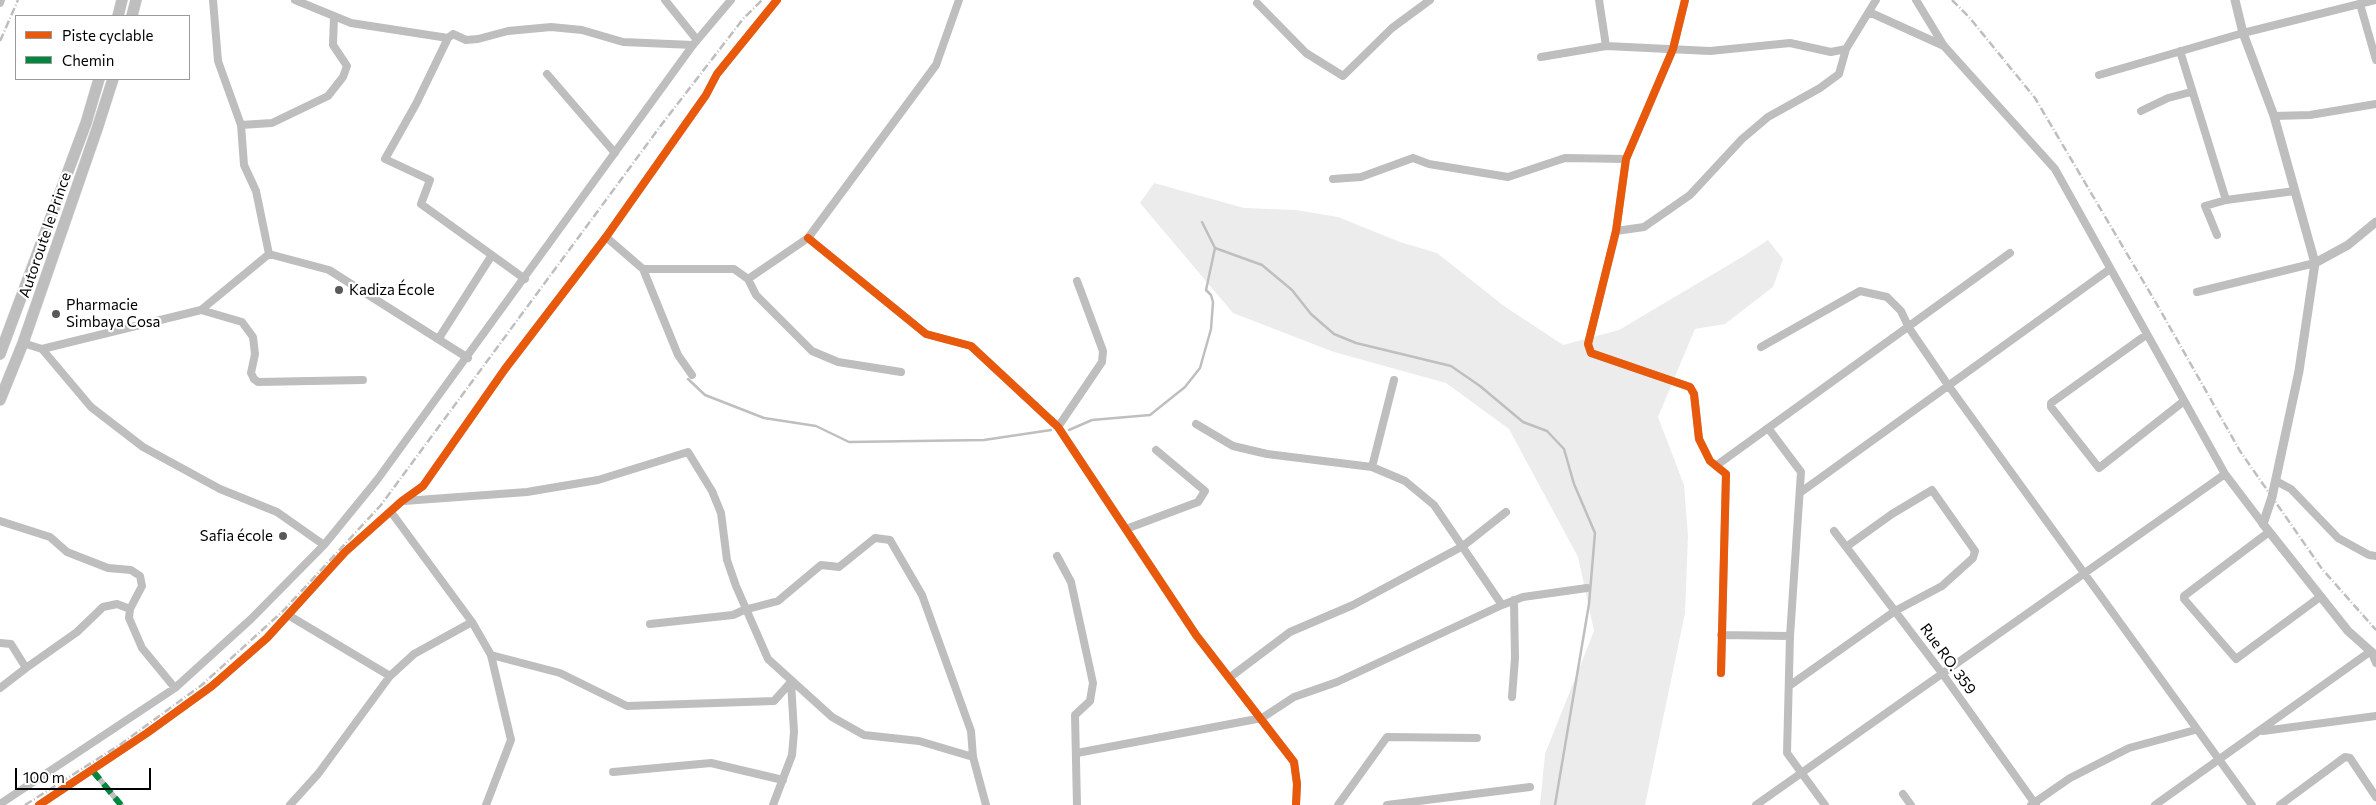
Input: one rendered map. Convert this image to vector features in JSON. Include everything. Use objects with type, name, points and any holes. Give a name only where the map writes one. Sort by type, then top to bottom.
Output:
[{"type":"main road","points":[[118,15],[122,0]]},
{"type":"main road","points":[[132,15],[136,0]]},
{"type":"main road","name":"Autoroute le Prince","points":[[0,354],[86,123],[99,80]]},
{"type":"main road","name":"Autoroute le Prince","points":[[0,400],[23,343],[113,80]]},
{"type":"street","points":[[213,0],[218,61],[241,125],[244,165],[256,191],[269,254]]},
{"type":"street","points":[[294,0],[351,22],[448,38]]},
{"type":"street","points":[[665,0],[695,42]]},
{"type":"street","points":[[0,804],[174,688],[252,619],[324,545],[377,480],[468,358],[695,42],[731,0]]},
{"type":"street","points":[[39,805],[212,686],[267,638],[345,552],[402,501],[423,486],[505,369],[606,237],[706,94],[717,74],[777,0]]},
{"type":"street","points":[[748,279],[808,238],[936,65],[959,0]]},
{"type":"street","points":[[1257,2],[1306,53],[1343,76],[1392,28],[1430,0]]},
{"type":"street","points":[[1599,0],[1606,46]]},
{"type":"street","points":[[1685,0],[1673,49],[1626,159],[1616,231],[1588,344],[1591,353],[1690,387],[1694,394],[1699,438],[1710,461],[1726,474],[1720,673]]},
{"type":"street","points":[[1616,231],[1644,227],[1690,195],[1742,139],[1768,118],[1820,88],[1839,74],[1846,49],[1876,0]]},
{"type":"street","points":[[1916,0],[1944,46],[2055,169],[2225,474],[2348,631],[2374,653],[2376,663]]},
{"type":"street","points":[[2235,0],[2243,33],[2274,116],[2315,263],[2299,371],[2276,481],[2263,524]]},
{"type":"street","points":[[2099,75],[2243,33],[2374,0]]},
{"type":"street","points":[[2360,4],[2376,60]]},
{"type":"street","points":[[1869,12],[1944,46]]},
{"type":"street","points":[[241,125],[272,123],[328,96],[344,77],[348,66],[333,45],[334,16]]},
{"type":"street","points":[[525,279],[421,204],[430,180],[386,159],[416,104],[448,38],[453,34],[466,40],[478,39],[508,31],[551,27],[582,30],[623,42],[695,42]]},
{"type":"street","points":[[1541,57],[1606,46],[1710,51],[1790,43],[1831,52],[1846,49]]},
{"type":"street","points":[[2180,51],[2191,92],[2226,200]]},
{"type":"street","points":[[547,74],[615,153]]},
{"type":"street","points":[[2141,111],[2168,98],[2191,92]]},
{"type":"street","points":[[2274,116],[2310,114],[2376,104]]},
{"type":"street","points":[[1333,179],[1361,177],[1413,158],[1429,164],[1508,177],[1565,158],[1626,159]]},
{"type":"street","points":[[2217,235],[2205,206],[2226,200],[2295,191]]},
{"type":"street","points":[[2197,292],[2315,263],[2348,245],[2376,222]]},
{"type":"street","points":[[606,237],[643,269],[678,355],[692,375]]},
{"type":"street","points":[[808,238],[926,334],[971,346],[1058,427],[1196,635],[1228,678],[1262,718],[1294,762],[1297,784],[1296,805]]},
{"type":"street","points":[[1717,465],[1909,328],[2010,253]]},
{"type":"street","points":[[23,343],[42,349],[201,310],[269,254]]},
{"type":"street","points":[[269,254],[329,270],[468,358]]},
{"type":"street","points":[[439,338],[492,255]]},
{"type":"street","points":[[643,269],[734,269],[748,279],[756,295],[812,351],[838,362],[901,372]]},
{"type":"street","points":[[1801,492],[2110,269]]},
{"type":"street","points":[[1058,427],[1102,362],[1103,350],[1077,281]]},
{"type":"street","points":[[1762,347],[1860,291],[1887,297],[1901,311],[1909,328],[1948,385],[2195,730],[2252,805]]},
{"type":"street","points":[[201,310],[242,322],[253,337],[255,354],[252,373],[254,379],[258,382],[362,380]]},
{"type":"street","points":[[2146,335],[2051,403],[2051,407],[2099,468],[2184,401]]},
{"type":"street","points":[[42,349],[91,408],[143,447],[220,489],[277,512],[324,545]]},
{"type":"street","points":[[1372,467],[1394,380]]},
{"type":"street","points":[[1196,424],[1233,446],[1267,454],[1372,467],[1405,481],[1434,505],[1502,605]]},
{"type":"street","points":[[1768,428],[1801,472],[1790,636],[1787,753],[1825,805]]},
{"type":"street","points":[[1126,529],[1198,502],[1205,491],[1156,450]]},
{"type":"street","points":[[402,501],[527,492],[598,480],[688,452],[712,492],[721,513],[727,560],[744,610],[768,659],[791,682],[832,717],[864,735],[919,740],[973,757]]},
{"type":"street","points":[[1756,805],[2225,474]]},
{"type":"street","points":[[2276,481],[2291,489],[2338,538],[2370,556],[2376,556]]},
{"type":"street","points":[[1789,686],[1895,611],[1942,586],[1975,554],[1974,547],[1932,490],[1892,514],[1846,547]]},
{"type":"street","points":[[391,512],[472,622],[491,655],[511,740],[486,805]]},
{"type":"street","points":[[1228,678],[1290,632],[1353,605],[1462,546],[1506,512]]},
{"type":"street","points":[[0,521],[50,536],[68,552],[108,568],[136,572],[140,576],[142,586],[130,609],[129,618],[142,648],[174,688]]},
{"type":"street","name":"Rue RO. 359","points":[[1834,531],[1942,673],[2034,804]]},
{"type":"street","points":[[2269,532],[2184,596],[2184,599],[2236,659],[2320,597]]},
{"type":"street","points":[[650,624],[733,615],[744,610],[778,601],[821,565],[839,567],[874,538],[890,540],[922,595],[971,731],[973,757],[986,805]]},
{"type":"street","points":[[1057,556],[1071,582],[1092,683],[1090,701],[1075,715],[1077,805]]},
{"type":"street","points":[[1077,753],[1262,718],[1294,697],[1337,682],[1514,600],[1523,597],[1588,588]]},
{"type":"street","points":[[1512,697],[1515,658],[1514,600]]},
{"type":"street","points":[[0,688],[77,632],[103,607],[116,604],[130,609]]},
{"type":"street","points":[[288,615],[390,676]]},
{"type":"street","points":[[290,805],[318,774],[390,676],[414,654],[472,622]]},
{"type":"street","points":[[1721,635],[1790,636]]},
{"type":"street","points":[[0,643],[11,644],[26,668]]},
{"type":"street","points":[[2155,805],[2217,760],[2374,653]]},
{"type":"street","points":[[491,655],[560,673],[627,706],[774,702],[791,682]]},
{"type":"street","points":[[773,805],[792,755],[794,732],[791,682]]},
{"type":"street","points":[[2261,731],[2376,716]]},
{"type":"street","points":[[2034,804],[2070,778],[2129,748],[2195,730]]},
{"type":"street","points":[[1338,805],[1387,737],[1477,738]]},
{"type":"street","points":[[2280,805],[2345,757],[2350,758],[2376,797]]},
{"type":"street","points":[[613,772],[712,763],[783,780]]},
{"type":"street","points":[[92,770],[122,805]]},
{"type":"street","points":[[1387,805],[1530,787]]},
{"type":"street","points":[[1903,794],[1911,805]]},
{"type":"shaded area","points":[[1154,183],[1244,208],[1296,210],[1338,217],[1400,242],[1437,253],[1504,306],[1563,345],[1619,330],[1768,240],[1783,259],[1773,287],[1725,324],[1695,329],[1658,417],[1684,485],[1688,536],[1685,613],[1645,805],[1540,805],[1545,754],[1594,631],[1578,557],[1509,429],[1446,383],[1334,352],[1233,313],[1140,203]]},
{"type":"waterway","points":[[1202,222],[1215,248],[1262,265],[1292,290],[1311,314],[1334,334],[1356,343],[1451,366],[1480,386],[1523,422],[1547,431],[1564,449],[1574,484],[1595,533],[1589,604],[1555,805]]},
{"type":"waterway","points":[[1069,430],[1092,420],[1150,415],[1185,387],[1200,368],[1211,329],[1213,302],[1211,295],[1206,290],[1215,248]]},
{"type":"waterway","points":[[688,379],[705,395],[764,418],[816,426],[849,442],[984,440],[1051,430]]},
{"type":"railway","points":[[0,41],[18,0]]},
{"type":"railway","points":[[25,805],[121,744],[203,684],[283,611],[381,505],[662,124],[743,19],[762,0]]},
{"type":"railway","points":[[1952,0],[1969,17],[2035,98],[2159,308],[2240,451],[2322,569],[2376,630]]},
{"type":"marked path","points":[[92,770],[121,805]]},
{"type":"cycle path","points":[[39,805],[147,733],[212,686],[267,638],[345,552],[402,501],[423,486],[505,369],[606,237],[706,95],[717,74],[777,0]]},
{"type":"cycle path","points":[[1685,0],[1673,49],[1626,159],[1616,231],[1588,344],[1591,353],[1690,387],[1694,394],[1699,439],[1710,461],[1726,474],[1721,673]]},
{"type":"cycle path","points":[[808,238],[926,334],[971,346],[1058,427],[1196,635],[1294,762],[1297,784],[1296,805]]},
{"type":"place","name":"Kadiza École","points":[[339,290]]},
{"type":"place","name":"Pharmacie Simbaya Cosa","points":[[56,314]]},
{"type":"place","name":"Safia école","points":[[283,536]]}]
